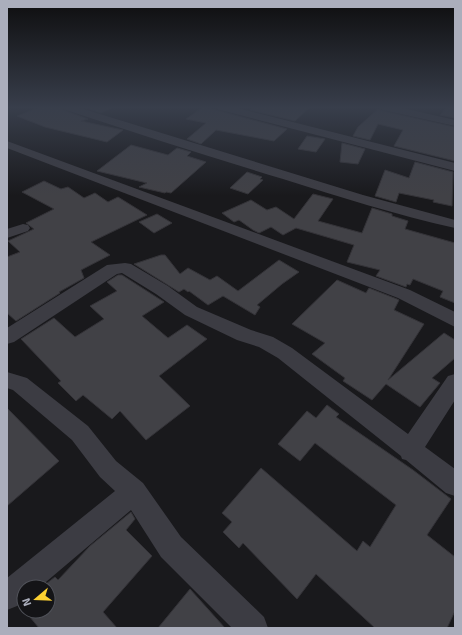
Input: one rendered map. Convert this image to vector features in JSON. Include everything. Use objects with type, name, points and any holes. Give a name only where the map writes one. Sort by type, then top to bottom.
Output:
[{"type":"street","points":[[157,137],[429,219],[455,224]]},
{"type":"street","points":[[336,137],[455,167]]},
{"type":"street","points":[[7,144],[404,294],[455,320]]},
{"type":"street","points":[[7,234],[23,228]]},
{"type":"street","points":[[7,338],[113,269],[124,268],[162,290],[191,311],[244,335],[266,342],[285,352],[410,451],[455,484]]},
{"type":"street","points":[[7,380],[20,384],[80,433],[108,469],[134,492],[171,548],[253,628]]},
{"type":"street","points":[[410,451],[455,382]]},
{"type":"street","points":[[7,596],[134,492]]},
{"type":"building","points":[[85,137],[114,137],[107,142]]},
{"type":"building","points":[[190,137],[209,137],[201,144],[187,139]]},
{"type":"building","points":[[251,137],[279,137],[274,141]]},
{"type":"building","points":[[307,137],[325,139],[316,152],[298,149]]},
{"type":"building","points":[[356,137],[372,137],[370,140]]},
{"type":"building","points":[[399,137],[455,137],[455,161],[394,146]]},
{"type":"building","points":[[342,143],[365,149],[358,164],[340,162]]},
{"type":"building","points":[[131,145],[168,155],[177,148],[191,152],[187,156],[206,162],[171,193],[139,187],[147,183],[97,171]]},
{"type":"building","points":[[415,162],[453,172],[452,206],[433,202],[434,200],[399,193],[396,202],[375,196],[385,170],[409,178]]},
{"type":"building","points":[[247,172],[262,177],[260,179],[263,180],[248,194],[230,188]]},
{"type":"building","points":[[44,181],[61,189],[68,187],[84,198],[95,193],[108,202],[118,197],[147,215],[91,242],[110,255],[81,270],[84,278],[59,292],[60,293],[16,321],[7,313],[7,257],[20,252],[8,241],[34,229],[26,223],[54,209],[22,192]]},
{"type":"building","points":[[313,194],[333,199],[318,221],[362,233],[372,208],[408,221],[405,229],[455,243],[455,303],[440,297],[443,291],[413,279],[410,285],[407,284],[406,287],[376,276],[380,270],[347,262],[354,245],[296,228],[283,235],[271,227],[259,233],[239,220],[234,222],[222,213],[251,200],[267,210],[276,207],[294,219]]},
{"type":"building","points":[[157,214],[172,223],[154,233],[139,222]]},
{"type":"building","points":[[165,255],[180,274],[188,268],[210,280],[217,276],[238,291],[279,260],[299,272],[257,305],[260,307],[255,315],[223,296],[208,305],[189,291],[188,292],[184,289],[179,292],[134,264]]},
{"type":"building","points":[[118,275],[122,275],[164,302],[142,316],[168,338],[187,325],[207,339],[159,376],[190,406],[146,440],[120,411],[112,419],[83,395],[76,401],[58,383],[61,381],[21,339],[54,318],[75,337],[104,319],[90,306],[117,291],[107,282]]},
{"type":"building","points":[[337,280],[366,293],[369,288],[399,300],[394,310],[424,324],[388,380],[444,333],[455,340],[455,358],[432,378],[440,383],[420,407],[386,384],[372,400],[343,381],[345,378],[312,354],[325,343],[292,324]]},
{"type":"building","points":[[327,405],[339,414],[336,417],[413,470],[451,499],[427,535],[455,557],[455,611],[447,628],[375,628],[316,574],[297,599],[243,543],[239,548],[223,532],[232,522],[222,513],[261,468],[357,551],[363,541],[370,547],[396,505],[315,443],[300,461],[278,444],[307,411],[316,418]]},
{"type":"building","points":[[7,408],[59,461],[7,506]]},
{"type":"building","points":[[131,512],[135,519],[126,530],[152,556],[103,612],[117,628],[39,628],[32,619],[56,619],[56,579],[52,579],[55,577],[58,580],[90,546]]},
{"type":"building","points":[[190,589],[225,628],[158,628]]}]
